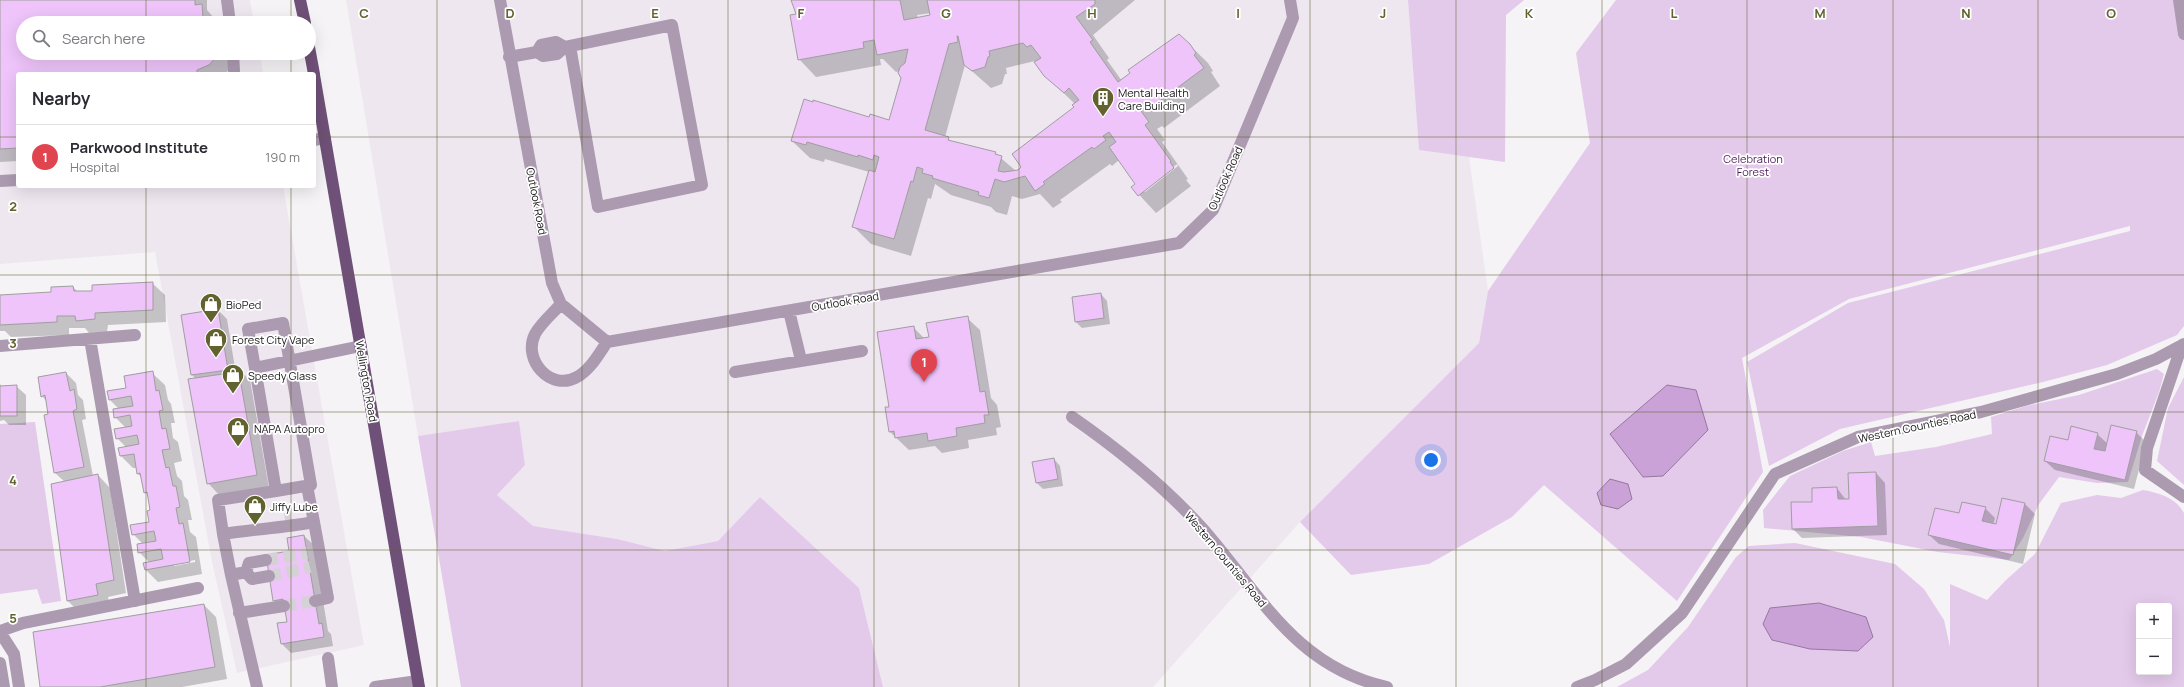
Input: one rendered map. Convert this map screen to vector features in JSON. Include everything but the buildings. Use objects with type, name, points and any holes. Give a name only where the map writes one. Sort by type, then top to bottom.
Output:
[{"type":"main road","points":[[300,0],[303,16]]},
{"type":"main road","name":"Wellington Road","points":[[311,60],[314,72]]},
{"type":"main road","name":"Wellington Road","points":[[316,96],[320,139],[361,346],[419,684]]},
{"type":"street","points":[[227,0],[229,16]]},
{"type":"street","name":"Outlook Road","points":[[500,0],[509,57],[552,283],[561,304],[607,342],[1179,242],[1213,210],[1293,18],[1290,0]]},
{"type":"street","points":[[2179,0],[2184,34]]},
{"type":"street","points":[[509,57],[537,52],[543,56],[557,54],[567,46],[672,25],[702,185],[598,207],[567,46]]},
{"type":"street","points":[[233,60],[234,71]]},
{"type":"street","points":[[0,181],[16,180]]},
{"type":"street","points":[[561,304],[536,334],[532,344],[533,358],[539,369],[550,378],[562,382],[577,377],[591,365],[607,342]]},
{"type":"street","points":[[789,310],[801,360]]},
{"type":"street","points":[[257,687],[231,574],[218,500],[276,491],[307,486],[311,485],[283,323],[248,329],[276,491]]},
{"type":"street","points":[[0,346],[135,335]]},
{"type":"street","points":[[90,339],[135,601]]},
{"type":"street","points":[[2183,344],[2147,448],[2145,470],[2184,497]]},
{"type":"street","name":"Western Counties Road","points":[[1577,687],[1596,680],[1626,664],[1682,613],[1775,474],[1858,437],[1981,412],[2117,374],[2156,359],[2183,344]]},
{"type":"street","points":[[255,368],[361,346]]},
{"type":"street","points":[[736,372],[862,351]]},
{"type":"street","name":"Western Counties Road","points":[[1072,417],[1118,449],[1160,484],[1204,530],[1295,640],[1345,674],[1367,683],[1387,687]]},
{"type":"street","points":[[307,486],[313,518],[313,552],[316,566],[328,598],[316,601]]},
{"type":"street","points":[[271,527],[273,521],[288,518],[313,518]]},
{"type":"street","points":[[223,534],[271,527],[279,528],[313,518]]},
{"type":"street","points":[[246,572],[249,563],[266,560]]},
{"type":"street","points":[[231,574],[246,572]]},
{"type":"street","points":[[246,572],[252,579],[269,576]]},
{"type":"street","points":[[19,687],[14,654],[0,632],[23,623],[198,588]]},
{"type":"street","points":[[240,613],[284,606]]},
{"type":"street","points":[[328,658],[332,687]]},
{"type":"street","points":[[0,663],[4,687]]},
{"type":"street","points":[[375,687],[419,684]]},
{"type":"shaded area","points":[[0,0],[250,0],[253,16],[16,16],[16,60],[261,60],[263,72],[16,72],[16,188],[283,188],[364,645],[237,673],[212,562],[155,252],[0,264]]},
{"type":"shaded area","points":[[346,0],[1408,0],[1419,150],[1469,157],[1488,291],[1479,343],[1300,522],[1153,687],[883,687],[859,588],[760,497],[718,541],[665,551],[617,539],[533,526],[497,495],[525,465],[519,421],[418,436]]},
{"type":"shaded area","points":[[1667,385],[1696,390],[1708,430],[1663,476],[1643,477],[1610,434]]},
{"type":"shaded area","points":[[1610,479],[1628,484],[1632,499],[1618,509],[1601,505],[1597,493]]},
{"type":"shaded area","points":[[1819,603],[1866,617],[1873,637],[1858,651],[1810,649],[1772,640],[1763,624],[1770,608]]},
{"type":"green space","points":[[1408,0],[1524,0],[1506,15],[1505,162],[1419,150]]},
{"type":"green space","name":"Celebration Forest","points":[[1616,0],[2184,0],[2184,326],[2177,335],[2107,365],[2043,382],[1840,429],[1769,466],[1747,362],[1848,303],[2130,231],[2130,226],[1849,299],[1742,358],[1763,472],[1677,601],[1544,485],[1512,517],[1429,564],[1351,575],[1300,522],[1479,343],[1488,291],[1590,143],[1576,53]]},
{"type":"green space","points":[[2157,369],[2164,374],[2159,392],[2142,436],[2128,482],[2097,483],[2059,477],[2039,504],[2023,538],[2009,560],[1938,552],[1861,537],[1764,528],[1763,510],[1790,476],[1843,451],[1871,442],[1875,456],[1936,447],[1992,434],[1991,417],[2026,406],[2079,395]]},
{"type":"green space","points":[[2184,377],[2184,485],[2157,461],[2168,408]]},
{"type":"green space","points":[[519,421],[525,465],[497,495],[533,526],[617,539],[665,551],[718,541],[760,497],[859,588],[883,687],[461,687],[418,436]]},
{"type":"green space","points":[[35,422],[61,601],[42,604],[37,589],[0,594],[0,424]]},
{"type":"green space","points":[[2143,490],[2149,491],[2161,494],[2171,499],[2184,513],[2184,687],[1617,687],[1648,670],[1688,627],[1736,557],[1749,546],[1795,543],[1895,564],[1924,589],[1944,620],[1950,647],[1950,584],[1987,600],[2006,580],[2035,554],[2061,503],[2097,495],[2121,498]],"holes":[[[1819,603],[1866,617],[1770,608]]]},
{"type":"tunnel","points":[[285,519],[291,518]]},
{"type":"tunnel","points":[[266,560],[307,553]]},
{"type":"tunnel","points":[[269,576],[310,567]]},
{"type":"tunnel","points":[[284,606],[315,601]]},
{"type":"place","name":"Mental Health Care Building","points":[[1103,118]]},
{"type":"place","name":"BioPed","points":[[211,324]]},
{"type":"place","name":"Forest City Vape","points":[[216,358]]},
{"type":"place","name":"Parkwood Institute","points":[[924,382]]},
{"type":"place","name":"Speedy Glass","points":[[233,394]]},
{"type":"place","name":"NAPA Autopro","points":[[238,448]]},
{"type":"place","name":"Jiffy Lube","points":[[255,526]]}]
